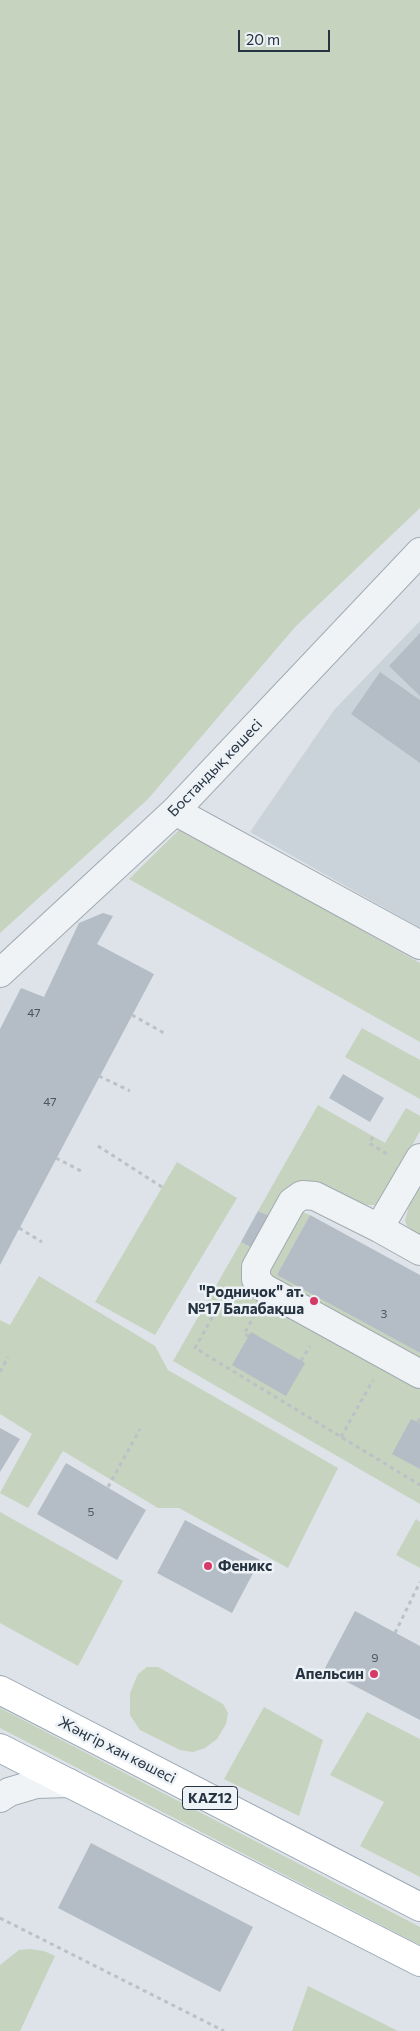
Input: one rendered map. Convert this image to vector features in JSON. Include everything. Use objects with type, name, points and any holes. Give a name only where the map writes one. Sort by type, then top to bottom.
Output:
[{"type":"main road","name":"Жәңгір хан көшесі","points":[[0,1690],[420,1907]]},
{"type":"main road","points":[[0,1748],[420,1962]]},
{"type":"street","name":"Бостандық көшесі","points":[[0,973],[175,811],[420,552]]},
{"type":"street","points":[[175,811],[420,945]]},
{"type":"street","points":[[379,1228],[420,1158]]},
{"type":"street","points":[[420,1251],[315,1196],[302,1195],[292,1202],[256,1267],[256,1279],[264,1288],[420,1374]]},
{"type":"street","points":[[0,1798],[9,1792],[36,1784],[69,1783]]},
{"type":"path","points":[[132,1015],[164,1033]]},
{"type":"path","points":[[99,1076],[130,1091]]},
{"type":"path","points":[[98,1146],[162,1187]]},
{"type":"path","points":[[56,1158],[83,1172]]},
{"type":"path","points":[[19,1228],[42,1242]]},
{"type":"path","points":[[256,1279],[223,1298],[195,1348],[420,1485]]},
{"type":"path","points":[[341,1437],[386,1356]]},
{"type":"path","points":[[0,1372],[8,1357]]},
{"type":"path","points":[[418,1422],[420,1418]]},
{"type":"path","points":[[108,1487],[140,1429]]},
{"type":"path","points":[[395,1633],[420,1582]]},
{"type":"path","points":[[0,1918],[224,2031]]},
{"type":"shaded area","points":[[420,621],[420,928],[250,832],[334,710]]},
{"type":"green space","points":[[0,0],[420,0],[420,508],[296,626],[148,799],[0,933]]},
{"type":"green space","points":[[181,828],[420,963],[420,1042],[129,879]]},
{"type":"green space","points":[[362,1028],[420,1060],[420,1099],[345,1057]]},
{"type":"green space","points":[[318,1105],[385,1143],[406,1108],[420,1116],[420,1131],[383,1199],[375,1205],[364,1205],[320,1183],[310,1182],[303,1184],[272,1217],[258,1211]]},
{"type":"green space","points":[[177,1162],[237,1198],[155,1335],[95,1302]]},
{"type":"green space","points":[[420,1187],[420,1235],[407,1226],[405,1221],[409,1206]]},
{"type":"green space","points":[[300,1211],[310,1215],[278,1275],[420,1353],[420,1366],[270,1283],[265,1264]]},
{"type":"green space","points":[[241,1242],[254,1249],[245,1267],[420,1385],[420,1504],[173,1361]]},
{"type":"green space","points":[[39,1276],[155,1346],[168,1370],[338,1468],[288,1568],[179,1508],[158,1508],[63,1451],[28,1508],[0,1493],[32,1434],[0,1414],[0,1320],[10,1325]]},
{"type":"green space","points":[[0,1512],[123,1581],[78,1666],[0,1623]]},
{"type":"green space","points":[[416,1519],[420,1522],[420,1568],[396,1555]]},
{"type":"green space","points":[[147,1667],[158,1667],[223,1704],[228,1713],[226,1724],[217,1739],[205,1748],[193,1752],[180,1750],[140,1730],[130,1715],[130,1693],[138,1674]]},
{"type":"green space","points":[[264,1707],[323,1740],[299,1816],[224,1779]]},
{"type":"green space","points":[[0,1708],[420,1927],[420,1945],[0,1728]]},
{"type":"green space","points":[[367,1712],[420,1739],[420,1877],[360,1846],[384,1802],[330,1775]]},
{"type":"green space","points":[[19,1950],[44,1951],[55,1956],[20,2031],[0,2031],[0,1965]]},
{"type":"green space","points":[[308,1986],[398,2031],[292,2031]]},
{"type":"building","points":[[420,633],[420,696],[389,666]]},
{"type":"building","points":[[380,672],[420,700],[420,763],[351,714]]},
{"type":"building","points":[[103,913],[113,916],[97,944],[154,974],[0,1265],[0,1029],[21,988],[44,997],[79,923]]},
{"type":"building","points":[[343,1074],[384,1098],[370,1122],[329,1098]]},
{"type":"building","points":[[258,1211],[272,1217],[254,1249],[241,1242]]},
{"type":"building","points":[[310,1215],[420,1275],[420,1353],[277,1275]]},
{"type":"building","points":[[251,1332],[305,1363],[286,1396],[232,1365]]},
{"type":"building","points":[[411,1419],[420,1423],[420,1469],[392,1454]]},
{"type":"building","points":[[0,1428],[20,1439],[0,1472]]},
{"type":"building","points":[[66,1463],[146,1510],[117,1560],[37,1514]]},
{"type":"building","name":"Феникс","points":[[185,1520],[260,1560],[232,1613],[157,1573]]},
{"type":"building","points":[[355,1611],[420,1646],[420,1720],[324,1670]]},
{"type":"building","points":[[91,1843],[253,1927],[220,1992],[58,1908]]},
{"type":"place","name":"\"Родничок\" ат. №17 Балабақша","points":[[314,1301]]},
{"type":"place","name":"Феникс","points":[[208,1566]]},
{"type":"place","name":"Апельсин","points":[[374,1674]]}]
